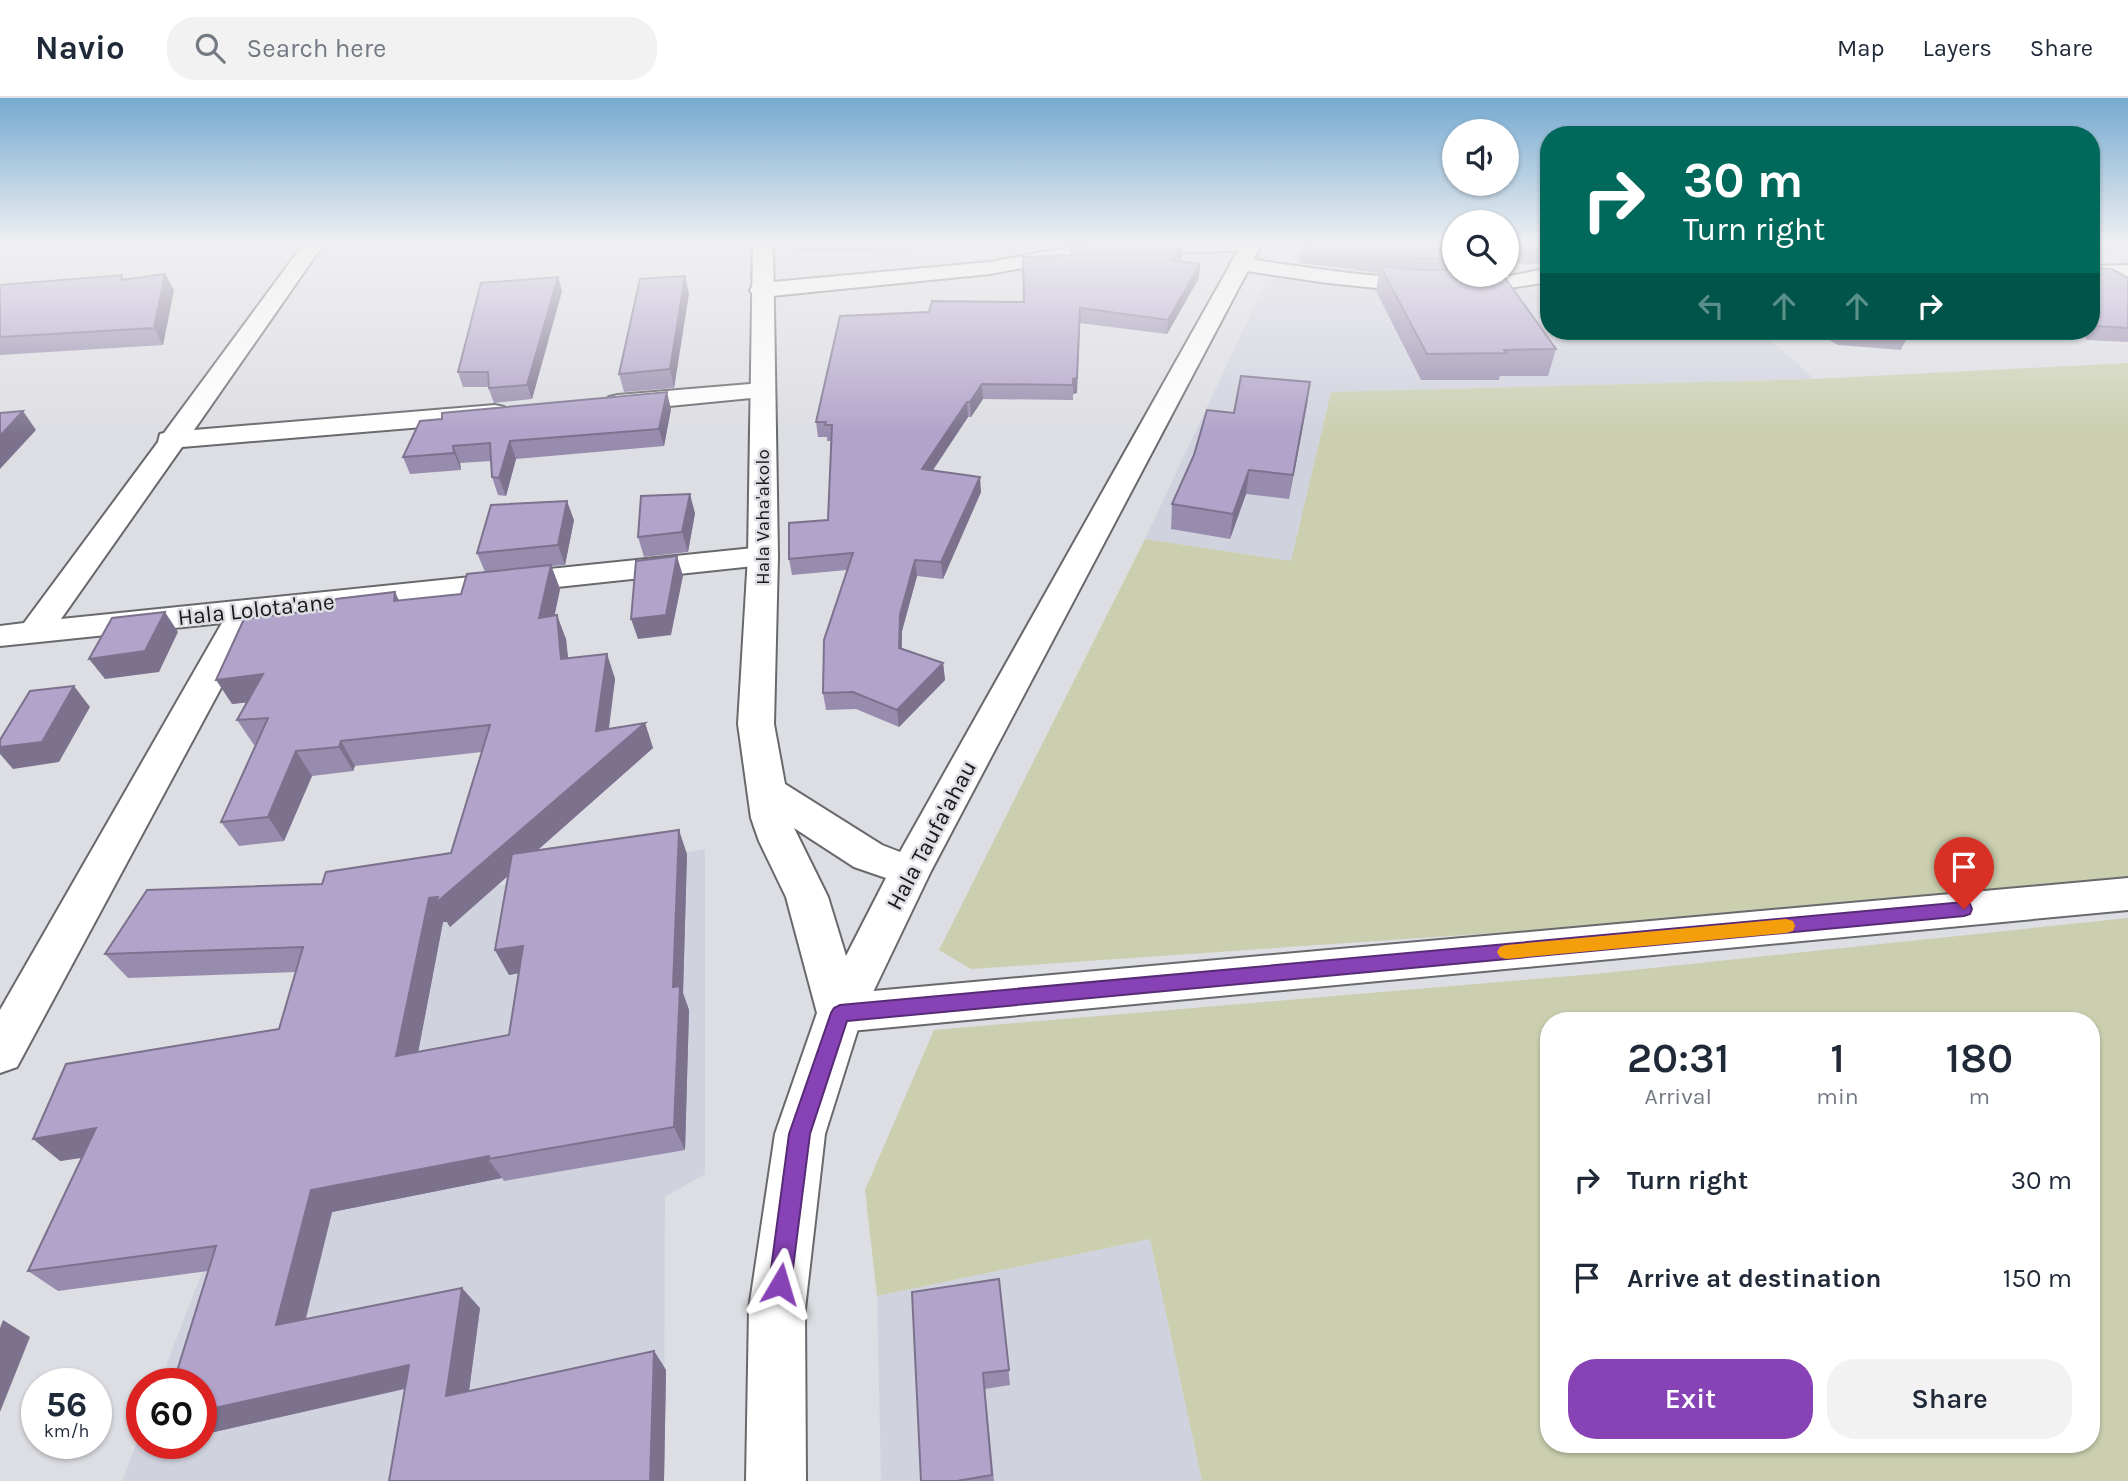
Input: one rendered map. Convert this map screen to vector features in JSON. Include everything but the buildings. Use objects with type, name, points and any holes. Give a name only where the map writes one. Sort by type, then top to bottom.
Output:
[{"type":"street","points":[[35,632],[268,307]]},
{"type":"street","name":"Hala Vaha'akolo","points":[[761,307],[763,556],[756,724],[771,818],[779,841],[807,897],[840,1013]]},
{"type":"street","name":"Hala Taufa'ahau","points":[[776,1481],[777,1309],[800,1134],[840,1013],[910,871],[1218,307]]},
{"type":"street","points":[[597,405],[762,391]]},
{"type":"street","points":[[170,440],[514,412]]},
{"type":"street","name":"Hala Lolota'ane","points":[[0,636],[763,556]]},
{"type":"street","points":[[0,1053],[246,610]]},
{"type":"street","points":[[766,791],[868,856],[910,871]]},
{"type":"street","points":[[840,1013],[2128,894]]},
{"type":"shaded area","points":[[1254,307],[1540,307],[1540,340],[1771,340],[1814,379],[1331,392],[1291,561],[1145,539]]},
{"type":"shaded area","points":[[705,849],[705,1174],[665,1197],[664,1481],[122,1481],[130,1459],[217,1459],[217,1368],[165,1368],[340,914]]},
{"type":"shaded area","points":[[1150,1239],[1202,1481],[881,1481],[877,1296]]},
{"type":"green space","points":[[2128,363],[2128,880],[1594,926],[971,969],[939,950],[1145,539],[1291,561],[1331,392],[1814,379]]},
{"type":"green space","points":[[2128,918],[2128,1481],[1202,1481],[1150,1239],[877,1296],[865,1190],[934,1030],[1605,973]]},
{"type":"slow traffic","points":[[1506,952],[1786,926]]},
{"type":"route","points":[[780,1284],[800,1134],[840,1013],[1964,909]]}]
